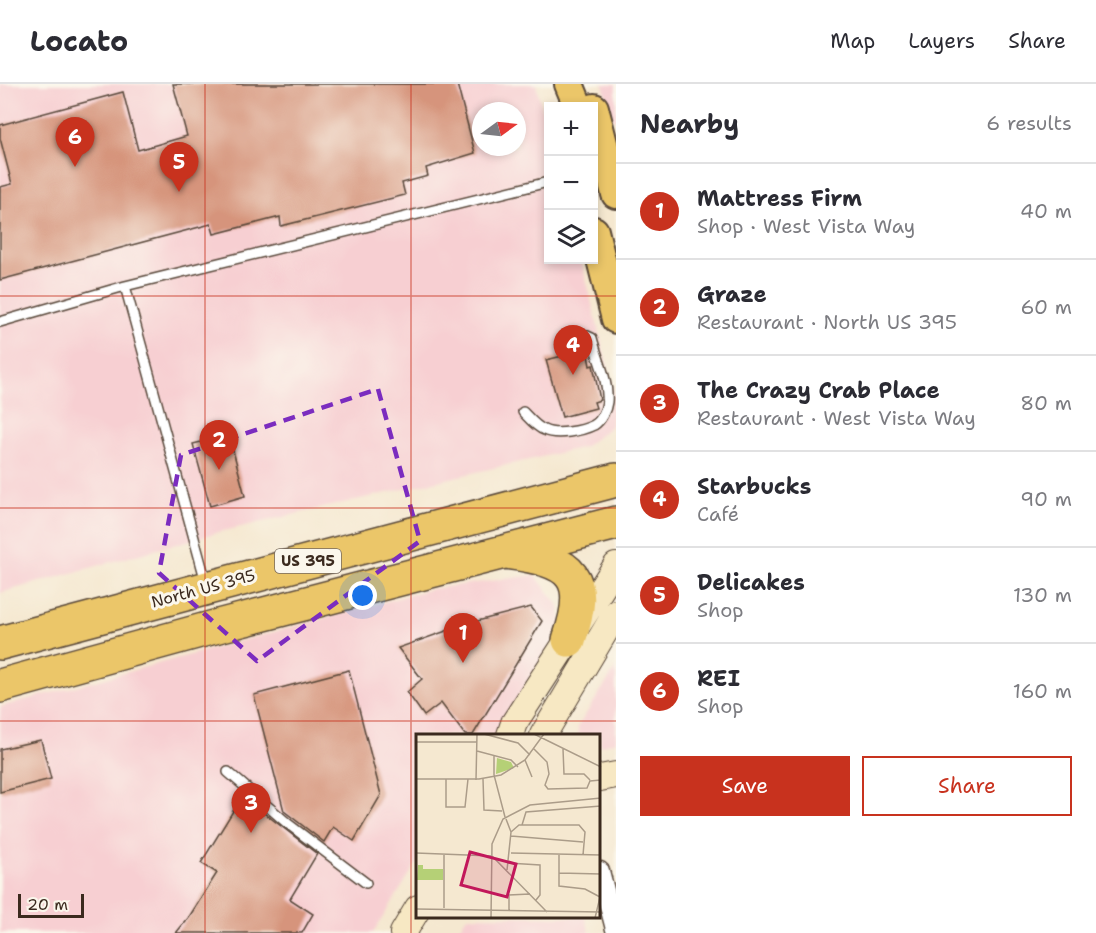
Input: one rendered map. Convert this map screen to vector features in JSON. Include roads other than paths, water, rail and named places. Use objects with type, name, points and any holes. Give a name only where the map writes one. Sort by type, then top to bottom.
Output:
[{"type":"highway","name":"North US 395","points":[[0,644],[207,587],[616,480]]},
{"type":"highway","name":"US 395","points":[[0,686],[229,623],[616,523]]},
{"type":"highway","points":[[503,552],[535,556],[554,562],[570,575],[575,584],[578,605],[569,640]]},
{"type":"main road","points":[[556,84],[560,102]]},
{"type":"main road","points":[[569,84],[576,102]]},
{"type":"main road","points":[[587,84],[592,102]]},
{"type":"main road","points":[[598,141],[601,161],[616,194]]},
{"type":"main road","points":[[598,247],[616,319]]},
{"type":"main road","points":[[519,731],[569,640],[616,566]]},
{"type":"main road","points":[[544,734],[616,614]]},
{"type":"main road","points":[[601,778],[616,776]]},
{"type":"main road","points":[[403,933],[416,911]]},
{"type":"street","points":[[601,875],[616,933]]},
{"type":"lane","points":[[0,322],[125,286],[544,183]]},
{"type":"lane","points":[[125,286],[207,587]]},
{"type":"lane","points":[[523,412],[542,430],[550,433],[564,433],[594,425],[603,416],[607,402],[606,385],[592,339],[583,334],[565,336]]},
{"type":"lane","points":[[228,772],[286,823],[366,883]]},
{"type":"place","name":"REI","points":[[75,167]]},
{"type":"place","name":"Delicakes","points":[[179,192]]},
{"type":"place","name":"Starbucks","points":[[573,375]]},
{"type":"place","name":"Graze","points":[[219,470]]},
{"type":"place","name":"Mattress Firm","points":[[463,663]]},
{"type":"place","name":"The Crazy Crab Place","points":[[251,833]]}]
